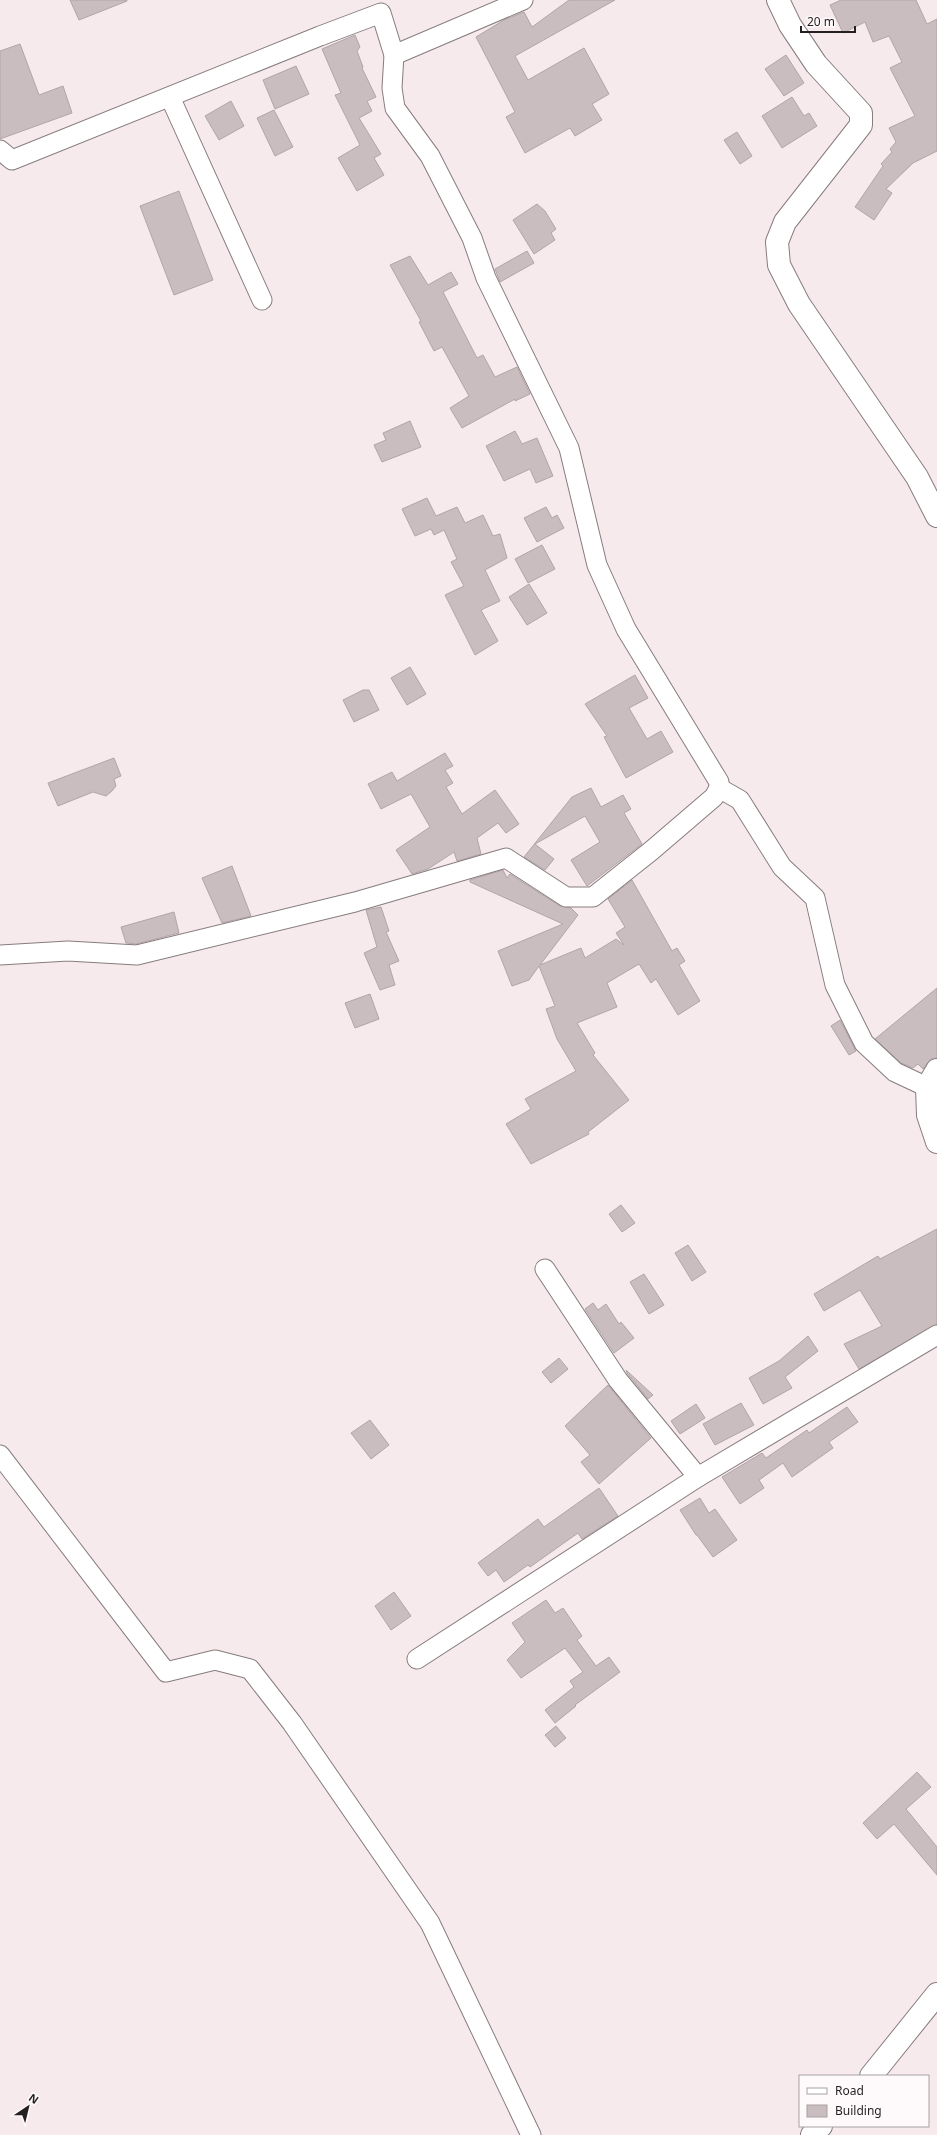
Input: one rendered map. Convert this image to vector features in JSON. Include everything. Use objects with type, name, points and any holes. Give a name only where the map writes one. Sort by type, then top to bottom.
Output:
[{"type":"street","points":[[394,55],[523,0]]},
{"type":"street","points":[[778,0],[790,25],[816,64],[861,113],[861,125],[785,222],[777,242],[779,265],[799,304],[917,477],[937,516]]},
{"type":"street","points":[[0,150],[12,160],[381,13],[394,55],[392,88],[395,108],[434,163],[472,238],[486,278],[569,448],[597,565],[626,629],[719,782],[719,788],[714,797],[651,851],[593,897],[566,896],[506,858],[355,902],[137,955],[68,951],[0,955]]},
{"type":"street","points":[[170,97],[262,300]]},
{"type":"street","points":[[719,788],[740,800],[782,867],[815,898],[835,985],[864,1043],[895,1072],[932,1078],[928,1115],[937,1142]]},
{"type":"street","points":[[544,1269],[618,1380],[698,1477]]},
{"type":"street","points":[[417,1659],[698,1477],[937,1334]]},
{"type":"street","points":[[0,1455],[166,1672],[215,1660],[250,1669],[292,1723],[430,1924],[531,2135]]},
{"type":"street","points":[[872,2075],[937,1994]]},
{"type":"street","points":[[812,2135],[820,2127]]},
{"type":"building","points":[[70,0],[127,0],[127,1],[79,20]]},
{"type":"building","points":[[569,0],[615,0],[515,56],[528,80],[584,48],[609,94],[592,104],[602,120],[575,136],[570,128],[525,153],[506,117],[515,112],[476,37],[504,20],[524,12],[532,27]]},
{"type":"building","points":[[841,0],[916,0],[927,24],[937,19],[937,151],[913,163],[886,189],[892,193],[874,220],[855,207],[883,166],[881,164],[892,152],[890,149],[896,142],[889,128],[915,116],[890,68],[902,62],[889,36],[873,42],[865,22],[843,33],[830,5]]},
{"type":"building","points":[[355,35],[360,47],[357,51],[363,67],[362,68],[376,97],[367,101],[372,111],[359,118],[381,154],[374,158],[384,175],[357,191],[338,158],[360,145],[335,95],[341,93],[322,49]]},
{"type":"building","points":[[20,44],[39,95],[63,86],[72,113],[0,139],[0,51]]},
{"type":"building","points":[[786,55],[804,83],[784,96],[765,69]]},
{"type":"building","points":[[296,66],[309,94],[275,109],[263,80]]},
{"type":"building","points":[[792,97],[804,116],[809,113],[817,126],[782,148],[762,116]]},
{"type":"building","points":[[231,101],[244,126],[219,140],[205,116]]},
{"type":"building","points":[[274,110],[293,147],[275,156],[257,118]]},
{"type":"building","points":[[737,132],[752,156],[740,164],[724,140]]},
{"type":"building","points":[[179,191],[213,280],[174,295],[140,206]]},
{"type":"building","points":[[537,204],[545,211],[556,229],[551,233],[555,240],[534,254],[513,220]]},
{"type":"building","points":[[527,251],[534,263],[500,282],[495,269]]},
{"type":"building","points":[[410,256],[428,285],[451,272],[458,284],[443,292],[477,358],[483,355],[495,377],[517,367],[530,394],[515,401],[515,399],[462,428],[450,408],[469,396],[442,347],[434,351],[419,322],[421,321],[390,265]]},
{"type":"building","points":[[410,421],[421,447],[382,462],[374,445],[386,440],[383,433]]},
{"type":"building","points":[[515,431],[522,444],[537,438],[553,476],[536,483],[530,469],[504,481],[486,446]]},
{"type":"building","points":[[427,498],[436,516],[457,507],[465,523],[483,515],[493,536],[500,534],[507,558],[485,570],[500,601],[481,610],[498,641],[475,655],[445,595],[464,586],[451,562],[457,559],[444,530],[434,535],[431,529],[415,536],[402,509]]},
{"type":"building","points":[[546,507],[552,518],[557,515],[564,528],[537,542],[524,518]]},
{"type":"building","points":[[542,545],[555,569],[528,583],[515,559]]},
{"type":"building","points":[[529,584],[547,613],[527,625],[509,597]]},
{"type":"building","points":[[410,667],[426,694],[407,705],[391,678]]},
{"type":"building","points":[[635,675],[648,698],[629,708],[647,739],[661,731],[673,752],[626,778],[604,737],[607,736],[585,704]]},
{"type":"building","points":[[363,690],[369,690],[379,710],[354,722],[343,700]]},
{"type":"building","points":[[445,753],[453,766],[445,770],[453,783],[446,787],[462,814],[495,790],[519,824],[506,833],[498,823],[477,838],[481,854],[457,861],[454,852],[428,869],[412,874],[396,850],[430,827],[411,794],[381,809],[368,784],[392,772],[397,781]]},
{"type":"building","points":[[114,758],[121,776],[114,779],[116,786],[112,791],[106,796],[93,792],[58,806],[48,783]]},
{"type":"building","points":[[591,788],[601,807],[623,795],[631,809],[624,813],[642,844],[587,886],[571,860],[600,842],[585,816],[535,844],[554,859],[545,870],[524,857],[572,797]]},
{"type":"building","points":[[232,866],[251,916],[222,923],[202,878]]},
{"type":"building","points":[[503,870],[507,878],[510,874],[560,906],[571,908],[578,915],[540,965],[581,948],[585,958],[616,939],[624,945],[616,933],[625,927],[608,899],[632,880],[672,951],[677,948],[685,961],[679,965],[700,1001],[678,1015],[656,979],[651,983],[639,964],[607,983],[617,1007],[577,1023],[595,1053],[593,1055],[629,1100],[588,1132],[589,1134],[531,1164],[506,1124],[531,1109],[525,1099],[576,1071],[557,1039],[546,1009],[555,1006],[539,966],[529,980],[512,986],[498,951],[563,924],[470,882],[470,880]]},
{"type":"building","points":[[381,907],[389,931],[386,932],[399,961],[389,965],[395,985],[380,990],[364,953],[377,947],[366,910]]},
{"type":"building","points":[[174,912],[179,933],[136,944],[126,943],[121,927]]},
{"type":"building","points":[[937,988],[937,1058],[931,1059],[923,1069],[918,1064],[913,1068],[901,1063],[875,1039]]},
{"type":"building","points":[[370,994],[379,1019],[355,1028],[345,1003]]},
{"type":"building","points":[[840,1020],[856,1051],[849,1055],[831,1026]]},
{"type":"building","points":[[621,1205],[635,1223],[622,1232],[609,1214]]},
{"type":"building","points":[[937,1229],[937,1324],[859,1369],[844,1344],[882,1326],[860,1290],[824,1311],[814,1294],[878,1256],[880,1259]]},
{"type":"building","points":[[688,1245],[706,1272],[692,1281],[675,1253]]},
{"type":"building","points":[[644,1274],[664,1305],[649,1314],[630,1282]]},
{"type":"building","points":[[593,1303],[598,1310],[606,1304],[619,1324],[621,1322],[634,1338],[614,1353],[585,1309]]},
{"type":"building","points":[[808,1336],[818,1351],[785,1377],[792,1388],[763,1404],[749,1378],[779,1361]]},
{"type":"building","points":[[559,1358],[568,1369],[551,1383],[542,1372]]},
{"type":"building","points":[[626,1370],[653,1395],[648,1399]]},
{"type":"building","points":[[608,1385],[651,1438],[599,1484],[581,1462],[590,1455],[565,1426]]},
{"type":"building","points":[[741,1403],[754,1425],[715,1445],[703,1424]]},
{"type":"building","points":[[696,1404],[705,1418],[680,1434],[671,1421]]},
{"type":"building","points":[[847,1407],[858,1422],[829,1442],[833,1448],[792,1477],[783,1463],[759,1480],[764,1488],[740,1504],[722,1477],[762,1453],[766,1458],[807,1430],[809,1433]]},
{"type":"building","points":[[370,1420],[389,1445],[371,1459],[351,1433]]},
{"type":"building","points":[[599,1488],[618,1516],[582,1539],[578,1533],[530,1567],[528,1565],[504,1582],[496,1570],[488,1576],[478,1563],[538,1519],[544,1527]]},
{"type":"building","points":[[700,1498],[709,1513],[715,1509],[737,1540],[713,1557],[696,1535],[680,1510]]},
{"type":"building","points":[[394,1592],[411,1616],[391,1630],[375,1606]]},
{"type":"building","points":[[546,1600],[555,1613],[563,1608],[582,1636],[577,1640],[596,1666],[609,1657],[620,1672],[575,1705],[576,1706],[555,1723],[545,1710],[574,1687],[570,1681],[583,1672],[565,1648],[521,1678],[507,1660],[525,1642],[512,1623]]},
{"type":"building","points":[[556,1726],[566,1738],[555,1747],[545,1735]]},
{"type":"building","points":[[917,1772],[931,1787],[906,1809],[937,1847],[937,1875],[894,1824],[877,1839],[863,1823]]}]
